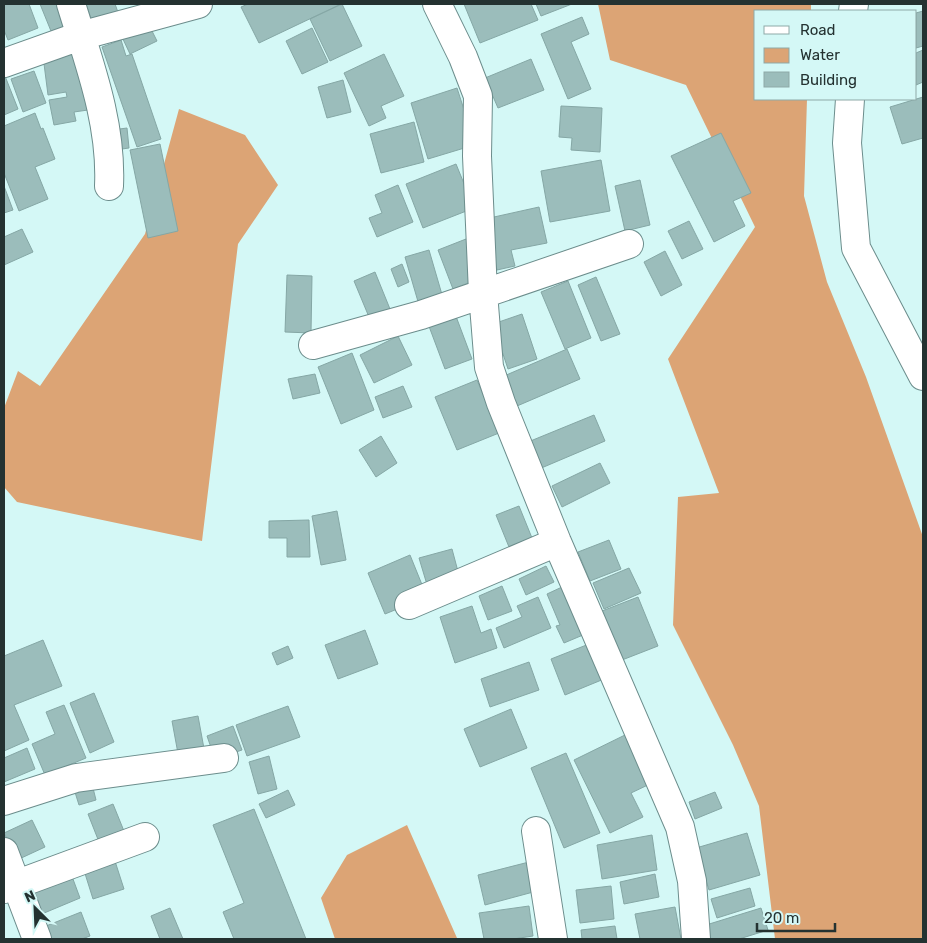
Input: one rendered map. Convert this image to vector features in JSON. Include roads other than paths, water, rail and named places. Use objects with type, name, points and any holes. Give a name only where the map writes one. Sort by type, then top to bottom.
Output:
[{"type":"street","points":[[71,4],[104,120],[110,166],[109,186]]},
{"type":"street","points":[[4,63],[80,36],[198,4]]},
{"type":"street","points":[[437,4],[478,96],[476,156],[483,293],[490,367],[501,403],[557,542],[680,827],[692,881],[696,939]]},
{"type":"street","points":[[850,100],[848,143],[856,248],[923,376]]},
{"type":"street","points":[[313,345],[421,316],[629,244]]},
{"type":"street","points":[[409,605],[557,542]]},
{"type":"street","points":[[4,801],[76,778],[224,758]]},
{"type":"street","points":[[536,831],[553,939]]},
{"type":"street","points":[[9,887],[145,837]]},
{"type":"street","points":[[4,852],[9,887],[38,939]]},
{"type":"water","points":[[598,4],[811,4],[811,10],[754,10],[754,100],[807,100],[804,196],[827,282],[866,377],[923,537],[923,939],[775,939],[759,806],[733,745],[673,625],[678,497],[719,493],[668,359],[755,227],[686,85],[610,60]]},
{"type":"water","points":[[179,109],[245,135],[278,185],[238,244],[202,541],[17,502],[4,487],[4,408],[18,371],[40,386],[145,234]]},
{"type":"water","points":[[407,825],[457,938],[335,939],[321,898],[347,855]]}]
